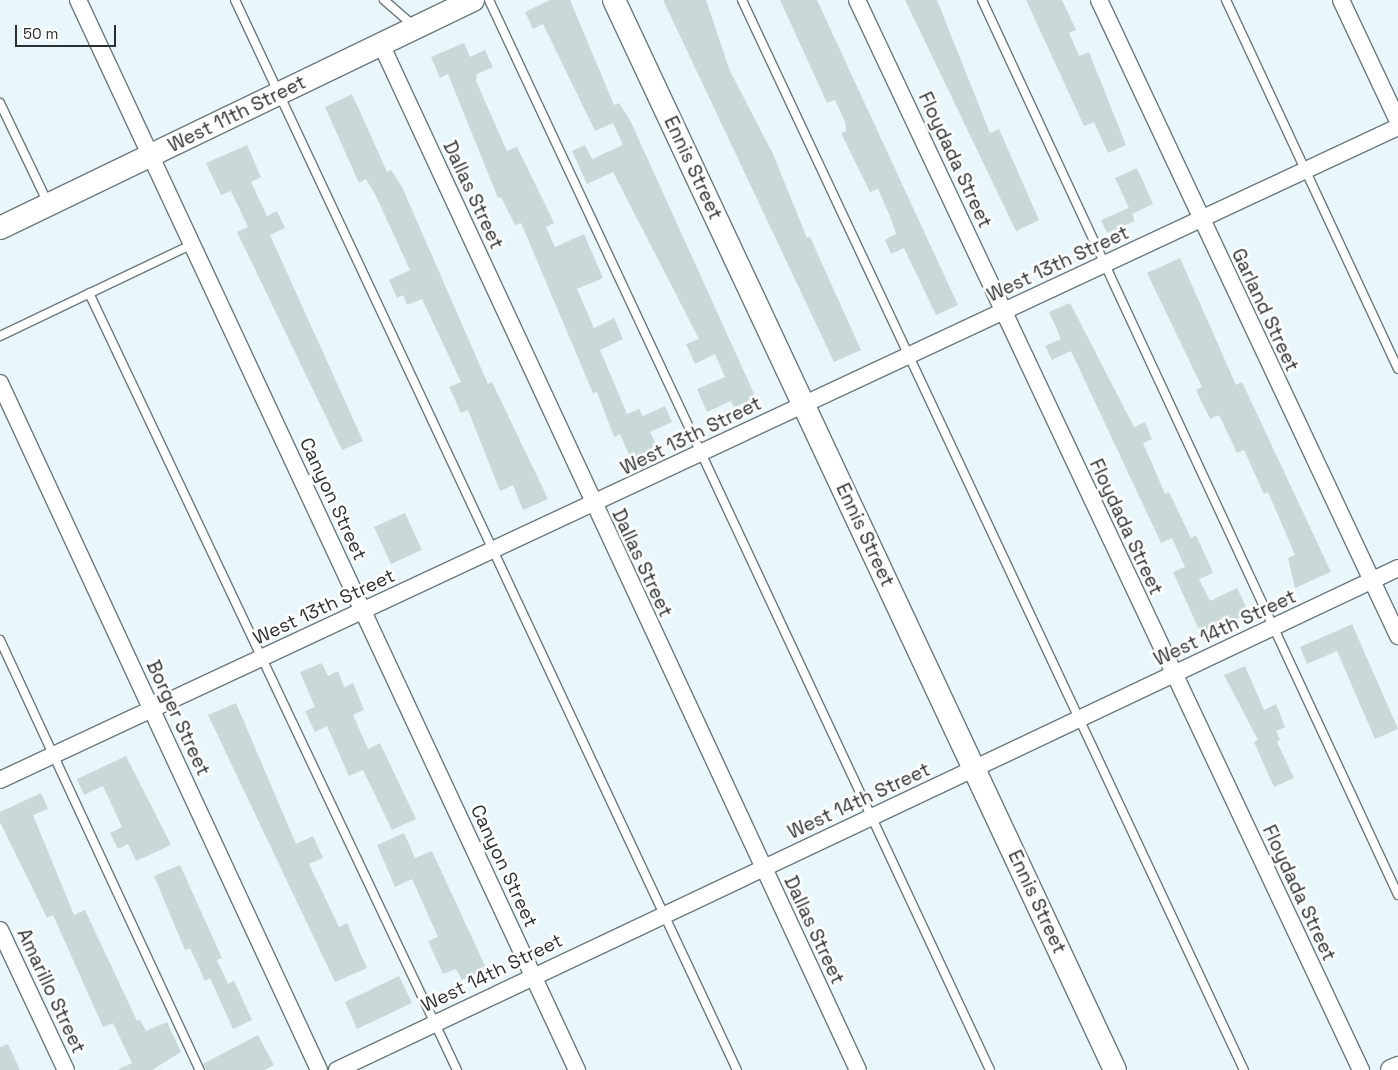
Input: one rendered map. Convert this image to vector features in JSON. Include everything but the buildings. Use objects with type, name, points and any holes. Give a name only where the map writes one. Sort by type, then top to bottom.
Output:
[{"type":"main road","name":"West 11th Street","points":[[0,228],[473,0]]},
{"type":"main road","name":"Ennis Street","points":[[614,0],[976,769],[1115,1070]]},
{"type":"street","name":"Canyon Street","points":[[78,0],[577,1070]]},
{"type":"street","name":"Floydada Street","points":[[857,0],[1361,1070]]},
{"type":"street","name":"Garland Street","points":[[1099,0],[1200,221],[1398,636]]},
{"type":"street","points":[[1341,0],[1398,121]]},
{"type":"street","name":"Dallas Street","points":[[381,44],[593,505],[858,1070]]},
{"type":"street","name":"West 13th Street","points":[[0,780],[593,505],[803,404],[1200,221],[1398,126]]},
{"type":"street","name":"Borger Street","points":[[0,383],[319,1070]]},
{"type":"street","name":"West 14th Street","points":[[336,1070],[1398,568]]},
{"type":"street","name":"Amarillo Street","points":[[0,930],[66,1070]]},
{"type":"street","points":[[1391,1070],[1398,1067]]},
{"type":"lane","points":[[235,0],[737,1070]]},
{"type":"lane","points":[[384,0],[416,27]]},
{"type":"lane","points":[[489,0],[990,1070]]},
{"type":"lane","points":[[742,0],[907,356],[1244,1070]]},
{"type":"lane","points":[[982,0],[1276,626],[1398,895]]},
{"type":"lane","points":[[1226,0],[1398,369]]},
{"type":"lane","points":[[0,103],[49,204]]},
{"type":"lane","points":[[0,336],[191,245]]},
{"type":"lane","points":[[89,293],[457,1070]]},
{"type":"lane","points":[[0,640],[52,756],[200,1070]]}]
